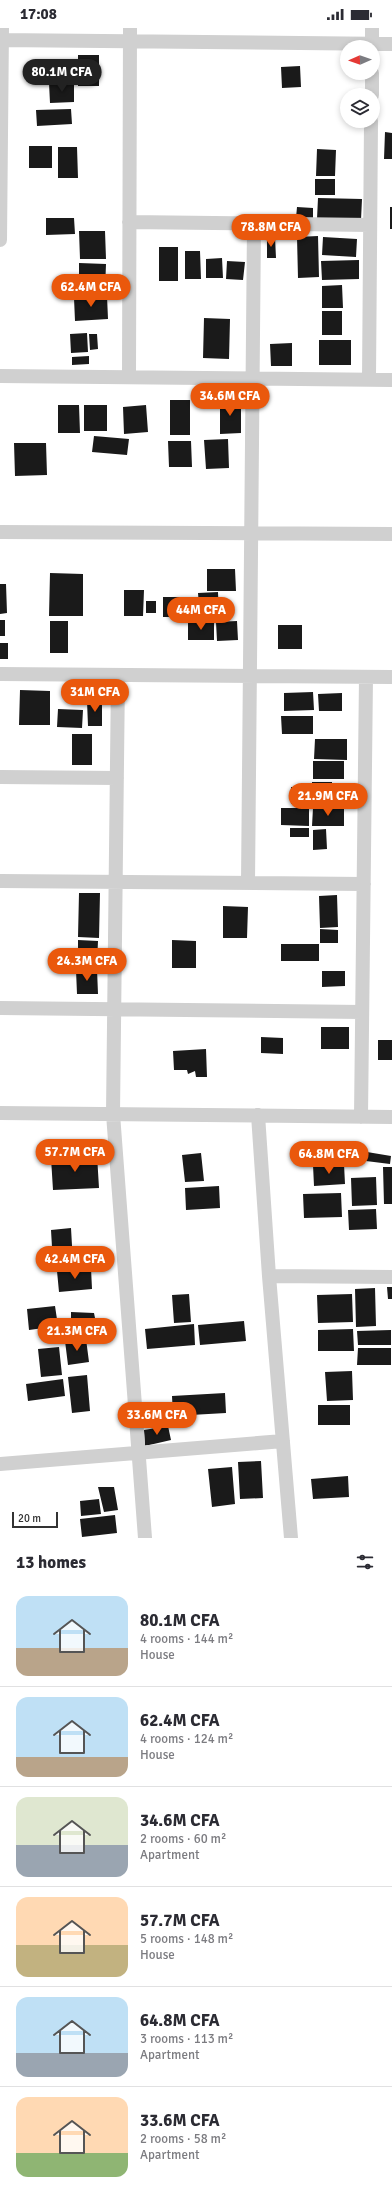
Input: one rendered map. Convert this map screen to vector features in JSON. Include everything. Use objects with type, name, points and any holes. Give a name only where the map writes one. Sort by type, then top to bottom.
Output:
[{"type":"street","points":[[372,28],[372,40]]},
{"type":"street","points":[[129,377],[130,34]]},
{"type":"street","points":[[0,240],[1,36],[130,34],[340,44]]},
{"type":"street","points":[[380,45],[392,44]]},
{"type":"street","points":[[369,379],[371,128]]},
{"type":"street","points":[[130,222],[370,225]]},
{"type":"street","points":[[248,883],[254,224]]},
{"type":"street","points":[[0,376],[392,380]]},
{"type":"street","points":[[0,532],[392,534]]},
{"type":"street","points":[[0,674],[392,678]]},
{"type":"street","points":[[118,675],[114,1114],[145,1538]]},
{"type":"street","points":[[361,1116],[366,677]]},
{"type":"street","points":[[0,777],[117,778]]},
{"type":"street","points":[[0,881],[364,884]]},
{"type":"street","points":[[0,1008],[362,1012]]},
{"type":"street","points":[[0,1113],[392,1117]]},
{"type":"street","points":[[258,1115],[269,1276],[291,1538]]},
{"type":"street","points":[[269,1276],[392,1277]]},
{"type":"street","points":[[0,1464],[283,1441]]},
{"type":"building","points":[[78,55],[99,55],[99,86],[78,86]]},
{"type":"building","points":[[300,66],[301,87],[282,88],[281,67]]},
{"type":"building","points":[[49,83],[74,83],[74,102],[50,103]]},
{"type":"building","points":[[71,109],[72,124],[37,126],[36,110]]},
{"type":"building","points":[[385,132],[392,133],[392,159],[384,159]]},
{"type":"building","points":[[29,146],[52,146],[52,168],[29,168]]},
{"type":"building","points":[[58,147],[77,147],[78,178],[58,178]]},
{"type":"building","points":[[317,149],[336,150],[335,176],[316,176]]},
{"type":"building","points":[[315,179],[335,179],[335,195],[315,195]]},
{"type":"building","points":[[318,198],[362,199],[361,220],[317,219]]},
{"type":"building","points":[[297,207],[313,208],[313,219],[296,218]]},
{"type":"building","points":[[390,207],[392,207],[392,229],[390,229]]},
{"type":"building","points":[[46,218],[74,218],[75,234],[46,235]]},
{"type":"building","points":[[79,231],[105,231],[106,259],[80,259]]},
{"type":"building","points":[[318,236],[319,277],[298,278],[297,237]]},
{"type":"building","points":[[275,237],[276,258],[267,258],[267,238]]},
{"type":"building","points":[[323,237],[357,239],[356,257],[322,255]]},
{"type":"building","points":[[159,247],[178,247],[178,281],[159,281]]},
{"type":"building","points":[[185,251],[200,251],[201,279],[185,279]]},
{"type":"building","points":[[222,258],[223,278],[206,278],[206,259]]},
{"type":"building","points":[[359,260],[359,279],[322,280],[321,261]]},
{"type":"building","points":[[227,261],[245,262],[243,280],[226,279]]},
{"type":"building","points":[[79,263],[106,264],[105,290],[79,290]]},
{"type":"building","points":[[342,285],[343,308],[322,308],[322,286]]},
{"type":"building","points":[[107,296],[108,319],[75,321],[74,298]]},
{"type":"building","points":[[322,311],[342,311],[342,335],[322,335]]},
{"type":"building","points":[[204,318],[230,319],[229,359],[203,358]]},
{"type":"building","points":[[87,333],[88,352],[71,353],[70,334]]},
{"type":"building","points":[[89,334],[97,334],[98,349],[90,350]]},
{"type":"building","points":[[319,340],[351,340],[351,365],[319,365]]},
{"type":"building","points":[[292,343],[292,366],[271,366],[270,344]]},
{"type":"building","points":[[89,356],[89,364],[72,365],[72,357]]},
{"type":"building","points":[[170,400],[190,400],[190,435],[170,435]]},
{"type":"building","points":[[220,401],[241,401],[241,433],[220,434]]},
{"type":"building","points":[[58,405],[79,405],[80,433],[58,433]]},
{"type":"building","points":[[84,405],[107,405],[107,431],[84,431]]},
{"type":"building","points":[[146,405],[148,432],[124,434],[123,407]]},
{"type":"building","points":[[94,436],[129,439],[127,455],[92,452]]},
{"type":"building","points":[[228,439],[229,468],[206,469],[204,440]]},
{"type":"building","points":[[168,441],[191,441],[192,467],[169,467]]},
{"type":"building","points":[[14,443],[46,443],[47,475],[15,476]]},
{"type":"building","points":[[207,569],[235,569],[236,591],[207,591]]},
{"type":"building","points":[[50,573],[83,574],[83,616],[49,616]]},
{"type":"building","points":[[0,584],[6,584],[7,613],[0,614]]},
{"type":"building","points":[[124,590],[144,590],[143,616],[124,616]]},
{"type":"building","points":[[218,592],[219,618],[200,619],[198,593]]},
{"type":"building","points":[[163,597],[197,597],[197,617],[163,617]]},
{"type":"building","points":[[146,601],[156,601],[156,613],[146,613]]},
{"type":"building","points":[[0,620],[5,620],[5,636],[0,636]]},
{"type":"building","points":[[50,621],[68,621],[68,653],[50,653]]},
{"type":"building","points":[[237,621],[238,640],[217,641],[216,622]]},
{"type":"building","points":[[188,622],[214,622],[214,640],[188,640]]},
{"type":"building","points":[[278,625],[302,625],[302,649],[278,649]]},
{"type":"building","points":[[0,643],[8,643],[8,659],[0,659]]},
{"type":"building","points":[[20,690],[50,691],[50,725],[19,725]]},
{"type":"building","points":[[313,692],[314,710],[284,711],[284,693]]},
{"type":"building","points":[[342,693],[342,711],[319,711],[318,694]]},
{"type":"building","points":[[87,701],[102,701],[102,726],[88,726]]},
{"type":"building","points":[[58,709],[83,710],[82,728],[57,727]]},
{"type":"building","points":[[281,716],[313,716],[313,734],[282,734]]},
{"type":"building","points":[[72,734],[92,734],[92,765],[72,765]]},
{"type":"building","points":[[315,739],[347,739],[347,760],[314,759]]},
{"type":"building","points":[[313,761],[344,761],[344,779],[313,779]]},
{"type":"building","points":[[312,782],[332,782],[332,802],[312,802]]},
{"type":"building","points":[[291,787],[310,787],[310,804],[291,804]]},
{"type":"building","points":[[281,808],[309,808],[309,826],[281,825]]},
{"type":"building","points":[[313,808],[344,808],[344,826],[312,826]]},
{"type":"building","points":[[290,828],[309,828],[309,837],[290,837]]},
{"type":"building","points":[[326,829],[327,849],[313,850],[313,830]]},
{"type":"building","points":[[79,893],[100,893],[99,938],[78,937]]},
{"type":"building","points":[[337,895],[338,927],[320,928],[319,896]]},
{"type":"building","points":[[223,906],[248,907],[247,938],[223,938]]},
{"type":"building","points":[[320,929],[338,930],[338,943],[320,943]]},
{"type":"building","points":[[78,940],[98,941],[97,963],[78,963]]},
{"type":"building","points":[[172,940],[196,941],[196,968],[172,968]]},
{"type":"building","points":[[281,944],[319,944],[319,961],[281,961]]},
{"type":"building","points":[[97,969],[98,994],[77,994],[76,970]]},
{"type":"building","points":[[322,971],[345,971],[345,986],[322,987]]},
{"type":"building","points":[[321,1027],[349,1027],[349,1049],[321,1049]]},
{"type":"building","points":[[261,1037],[283,1038],[283,1054],[261,1053]]},
{"type":"building","points":[[378,1040],[392,1040],[392,1060],[378,1060]]},
{"type":"building","points":[[206,1049],[207,1077],[196,1077],[195,1071],[188,1074],[187,1070],[174,1070],[173,1051]]},
{"type":"building","points":[[367,1152],[391,1156],[390,1164],[366,1161]]},
{"type":"building","points":[[201,1153],[204,1181],[185,1182],[182,1155]]},
{"type":"building","points":[[97,1155],[99,1188],[53,1190],[51,1158]]},
{"type":"building","points":[[344,1164],[345,1184],[314,1186],[313,1165]]},
{"type":"building","points":[[383,1167],[392,1167],[392,1204],[384,1204]]},
{"type":"building","points":[[376,1177],[377,1205],[352,1206],[351,1178]]},
{"type":"building","points":[[219,1186],[220,1208],[186,1210],[185,1188]]},
{"type":"building","points":[[341,1193],[342,1217],[304,1218],[303,1194]]},
{"type":"building","points":[[376,1209],[377,1229],[349,1230],[348,1210]]},
{"type":"building","points":[[71,1228],[73,1263],[53,1264],[51,1230]]},
{"type":"building","points":[[91,1268],[92,1289],[59,1292],[57,1271]]},
{"type":"building","points":[[387,1287],[392,1287],[392,1299],[388,1299]]},
{"type":"building","points":[[375,1288],[376,1326],[356,1327],[355,1289]]},
{"type":"building","points":[[189,1294],[191,1322],[174,1323],[172,1295]]},
{"type":"building","points":[[352,1294],[353,1322],[318,1323],[317,1295]]},
{"type":"building","points":[[55,1306],[58,1326],[29,1330],[27,1309]]},
{"type":"building","points":[[71,1312],[94,1313],[96,1323],[104,1321],[107,1331],[64,1336],[62,1327],[71,1325]]},
{"type":"building","points":[[244,1321],[246,1341],[200,1345],[198,1325]]},
{"type":"building","points":[[194,1324],[195,1345],[147,1349],[145,1329]]},
{"type":"building","points":[[353,1329],[354,1351],[318,1351],[318,1330]]},
{"type":"building","points":[[391,1330],[391,1345],[358,1345],[357,1331]]},
{"type":"building","points":[[86,1339],[89,1362],[68,1365],[65,1341]]},
{"type":"building","points":[[59,1347],[62,1375],[41,1377],[38,1349]]},
{"type":"building","points":[[358,1348],[391,1348],[391,1365],[357,1365]]},
{"type":"building","points":[[352,1371],[353,1400],[327,1401],[325,1372]]},
{"type":"building","points":[[87,1375],[90,1411],[72,1413],[68,1377]]},
{"type":"building","points":[[63,1379],[65,1396],[28,1401],[26,1384]]},
{"type":"building","points":[[225,1393],[226,1413],[173,1416],[172,1396]]},
{"type":"building","points":[[318,1405],[350,1405],[350,1425],[318,1425]]},
{"type":"building","points":[[168,1426],[171,1440],[145,1446],[144,1430]]},
{"type":"building","points":[[261,1461],[263,1498],[240,1499],[238,1462]]},
{"type":"building","points":[[232,1467],[235,1504],[212,1507],[208,1469]]},
{"type":"building","points":[[348,1476],[349,1497],[313,1499],[311,1479]]},
{"type":"building","points":[[98,1487],[114,1487],[118,1510],[104,1512]]},
{"type":"building","points":[[99,1499],[101,1514],[81,1516],[80,1501]]},
{"type":"building","points":[[115,1515],[117,1533],[82,1537],[80,1519]]}]
